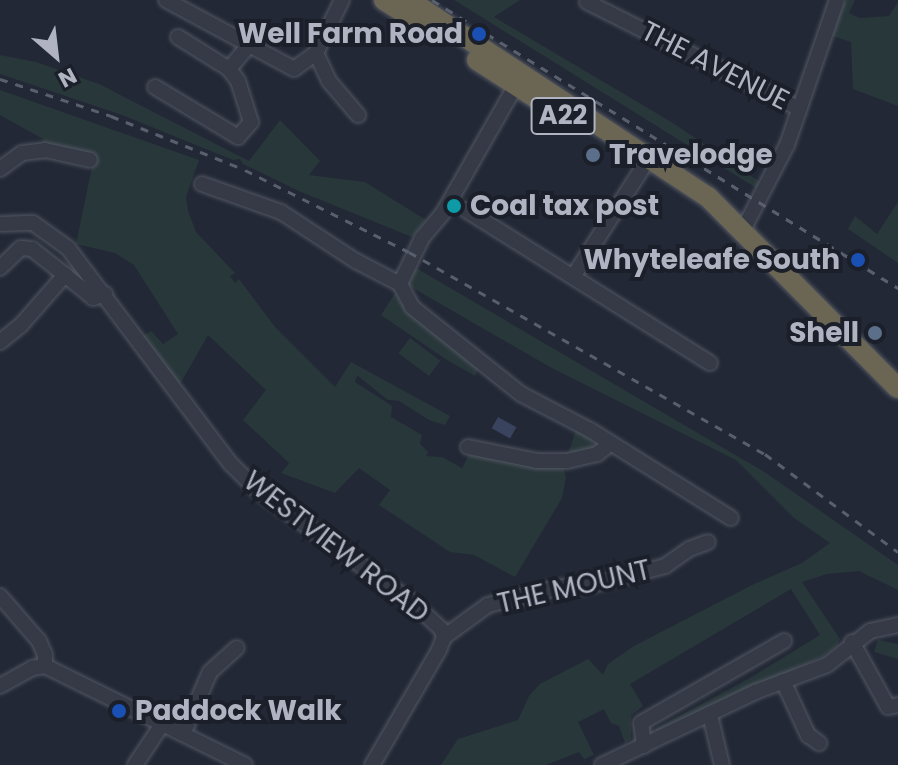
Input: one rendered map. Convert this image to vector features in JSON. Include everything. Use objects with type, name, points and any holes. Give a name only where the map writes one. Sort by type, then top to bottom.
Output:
[{"type":"highway","name":"A22","points":[[384,0],[520,79]]},
{"type":"highway","name":"A22","points":[[409,0],[520,79],[646,162],[742,232],[898,388]]},
{"type":"street","points":[[166,0],[294,69],[316,53],[342,0]]},
{"type":"street","points":[[742,232],[770,183],[800,109],[837,0]]},
{"type":"street","name":"THE AVENUE","points":[[587,2],[800,109]]},
{"type":"street","points":[[155,87],[238,137],[251,122],[238,81],[229,69],[178,37]]},
{"type":"street","points":[[229,69],[248,46]]},
{"type":"street","points":[[316,53],[329,81],[358,115]]},
{"type":"street","points":[[400,284],[422,238],[443,213],[520,79]]},
{"type":"street","points":[[0,169],[22,153],[45,150],[90,160]]},
{"type":"street","points":[[573,277],[646,162]]},
{"type":"street","points":[[202,184],[281,212],[356,261],[400,284],[412,307],[521,394],[564,416],[731,518]]},
{"type":"street","points":[[466,210],[710,363]]},
{"type":"street","name":"WESTVIEW ROAD","points":[[0,224],[33,223],[68,248],[231,464],[280,508],[428,615],[444,637],[372,765]]},
{"type":"street","points":[[0,268],[21,248],[32,249],[93,298],[105,294]]},
{"type":"street","points":[[0,342],[65,275]]},
{"type":"street","points":[[468,447],[537,461],[567,461],[597,454],[610,444]]},
{"type":"street","name":"THE MOUNT","points":[[444,637],[488,605],[560,587],[584,587],[665,566],[689,549],[708,542]]},
{"type":"street","points":[[0,596],[39,641],[45,655],[45,666]]},
{"type":"street","points":[[602,765],[783,681],[827,665],[852,642],[870,631],[898,625]]},
{"type":"street","points":[[644,746],[641,723],[784,641]]},
{"type":"street","points":[[852,642],[888,707],[898,705]]},
{"type":"street","points":[[184,732],[210,672],[237,648]]},
{"type":"street","points":[[0,686],[32,668],[45,666],[184,732],[245,765]]},
{"type":"street","points":[[783,681],[808,735],[819,743]]},
{"type":"street","points":[[710,715],[722,765]]},
{"type":"street","points":[[135,765],[163,723]]},
{"type":"shaded area","points":[[454,0],[520,0],[494,17],[673,123],[763,184],[761,191]]},
{"type":"shaded area","points":[[846,0],[855,0],[849,13],[860,18],[889,16],[898,2],[898,106],[853,89],[851,42],[829,35]]},
{"type":"shaded area","points":[[0,55],[36,62],[99,84],[249,161],[280,120],[320,161],[309,175],[365,182],[426,220],[412,237],[301,192],[243,164],[240,159],[233,160],[122,115],[0,74]]},
{"type":"shaded area","points":[[0,90],[199,160],[186,197],[188,211],[196,232],[235,273],[230,276],[235,283],[239,279],[275,327],[335,387],[351,362],[450,416],[445,425],[429,420],[399,401],[388,400],[358,376],[356,378],[355,382],[392,406],[391,417],[422,435],[420,444],[428,452],[426,456],[442,457],[462,468],[470,453],[563,468],[566,477],[562,498],[515,577],[474,555],[450,552],[379,505],[390,490],[359,468],[335,493],[281,473],[289,463],[243,420],[266,390],[208,335],[179,386],[143,336],[151,331],[163,344],[178,334],[134,265],[115,253],[76,244],[92,167],[42,155],[43,139],[0,115]]},
{"type":"shaded area","points":[[898,202],[898,263],[848,229],[855,216],[877,234]]},
{"type":"shaded area","points":[[416,268],[766,473],[898,565],[898,590],[859,571],[827,574],[802,582],[840,639],[837,646],[823,656],[657,734],[655,729],[748,679],[820,635],[791,589],[630,684],[643,706],[631,716],[631,739],[625,743],[619,726],[611,723],[604,709],[578,722],[594,755],[584,759],[579,752],[546,765],[441,765],[458,739],[518,720],[529,696],[540,684],[588,659],[603,675],[608,664],[634,646],[754,584],[802,563],[830,543],[794,518],[736,460],[550,367],[406,284]]},
{"type":"shaded area","points":[[397,290],[400,301],[412,314],[592,439],[594,449],[568,454],[576,430],[508,393],[484,371],[479,369],[475,376],[444,358],[381,315]]},
{"type":"shaded area","points":[[410,338],[440,361],[429,376],[399,353]]},
{"type":"shaded area","points":[[878,640],[898,644],[898,659],[874,652]]},
{"type":"water","points":[[498,417],[516,427],[510,439],[492,428]]},
{"type":"railway","points":[[432,0],[898,288]]},
{"type":"railway","points":[[0,79],[111,116],[245,170],[409,252],[765,454],[898,552]]},
{"type":"place","name":"Well Farm Road","points":[[479,34]]},
{"type":"place","name":"Travelodge","points":[[593,155]]},
{"type":"place","name":"Coal tax post","points":[[454,206]]},
{"type":"place","name":"Whyteleafe South","points":[[858,260]]},
{"type":"place","name":"Shell","points":[[875,333]]},
{"type":"place","name":"Paddock Walk","points":[[119,711]]}]
